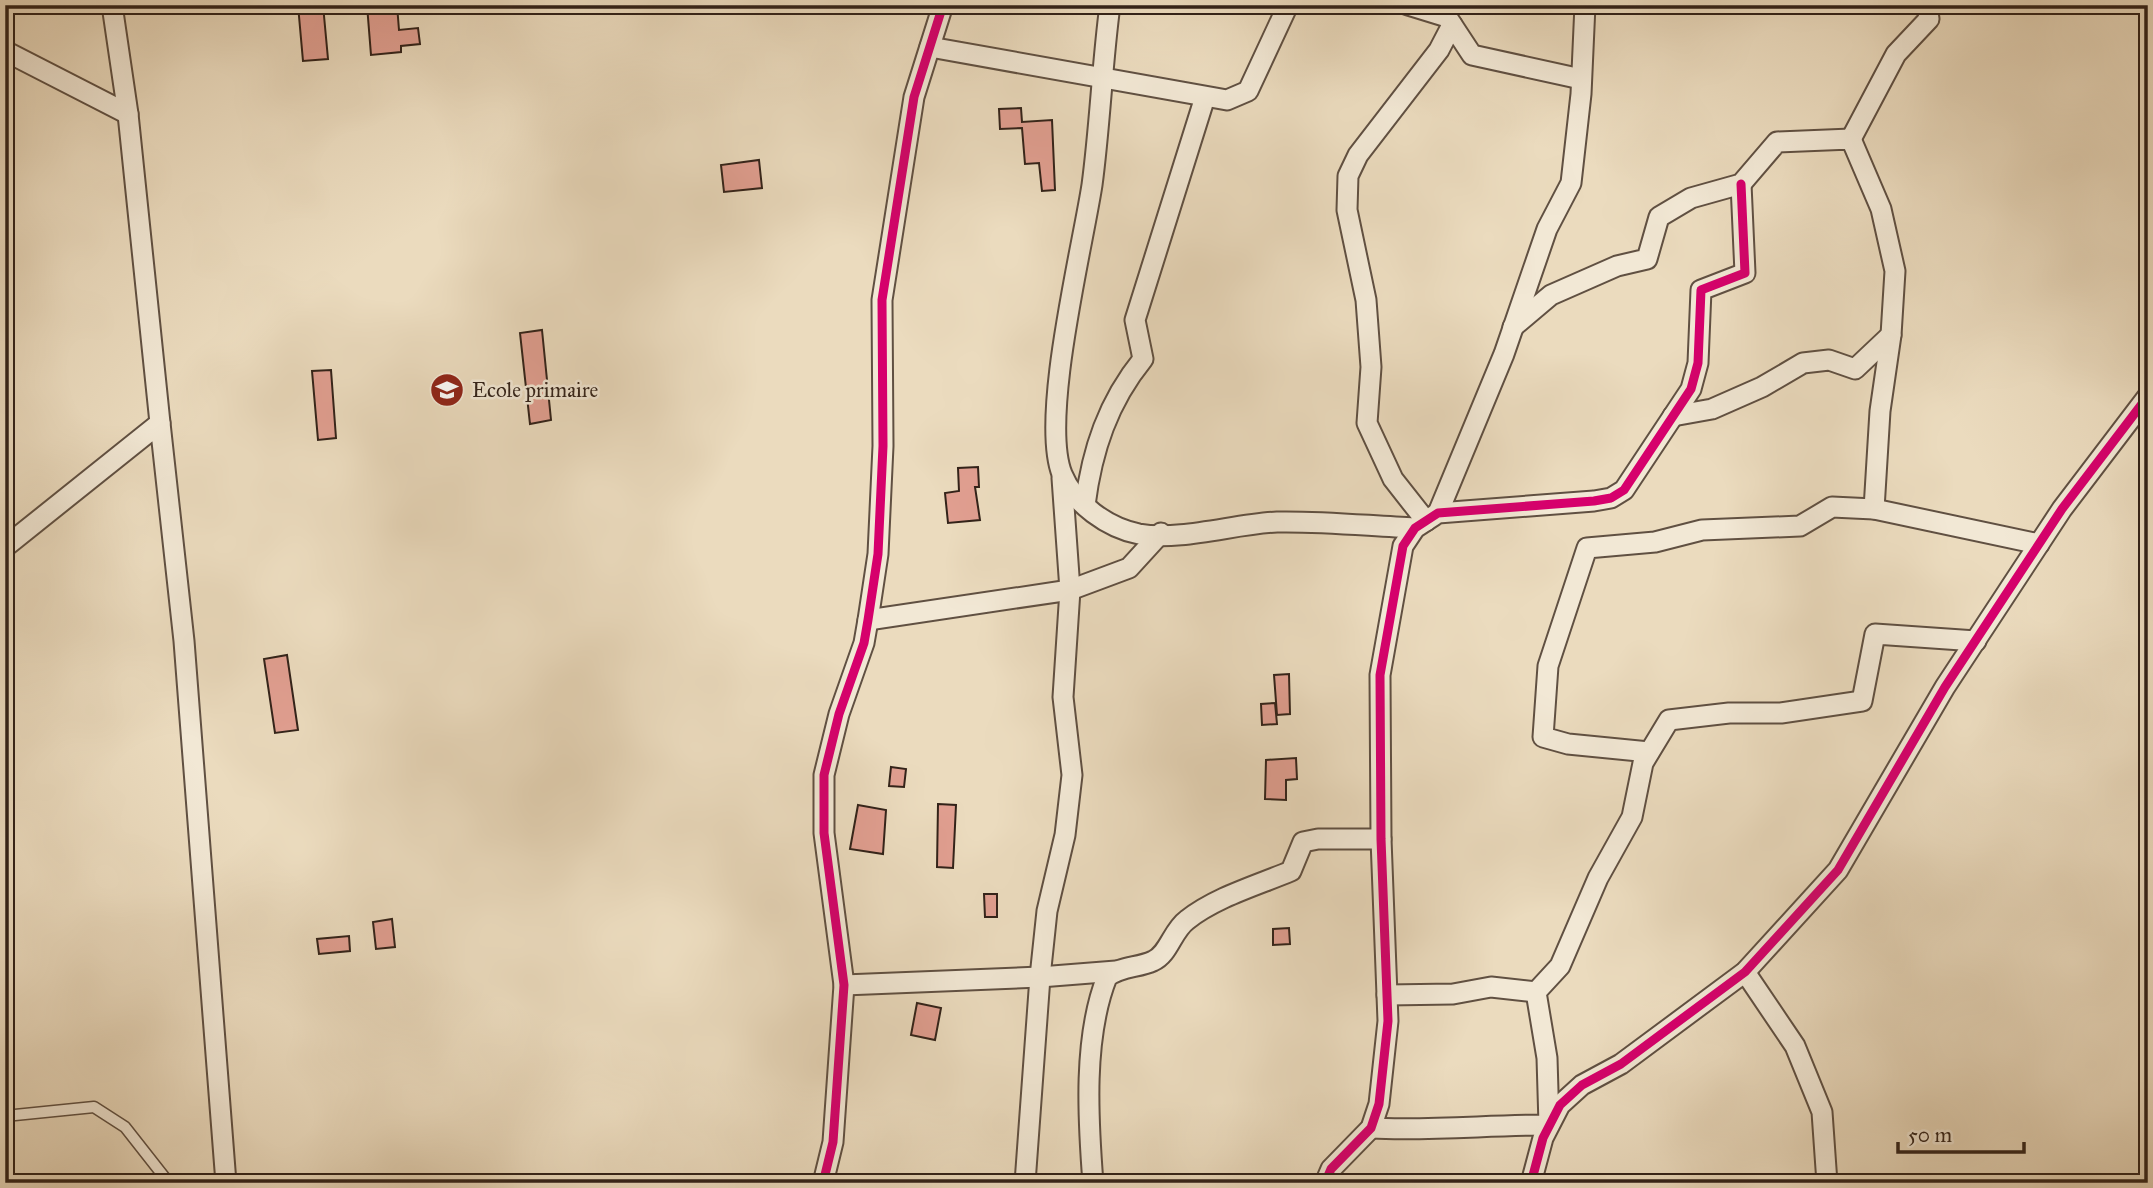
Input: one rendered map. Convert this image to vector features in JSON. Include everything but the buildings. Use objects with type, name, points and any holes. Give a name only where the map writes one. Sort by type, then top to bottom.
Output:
[{"type":"street","points":[[112,5],[128,114],[184,640],[226,1183]]},
{"type":"street","points":[[823,1183],[833,1142],[844,985],[824,833],[824,775],[839,714],[864,643],[868,620],[878,554],[882,460],[882,300],[914,97],[943,5]]},
{"type":"street","points":[[1026,1183],[1047,911],[1065,835],[1072,775],[1063,697],[1070,590],[1057,434],[1059,380],[1092,181],[1100,77],[1110,5]]},
{"type":"street","points":[[930,47],[1227,100],[1248,91],[1288,5]]},
{"type":"street","points":[[1408,5],[1447,17],[1472,55],[1581,79]]},
{"type":"street","points":[[1325,1183],[1331,1170],[1371,1128],[1379,1104],[1388,1021],[1381,839],[1380,675],[1403,546],[1426,521],[1513,327],[1547,229],[1571,183],[1581,79],[1584,5]]},
{"type":"street","points":[[1851,139],[1896,54],[1929,19],[1927,5]]},
{"type":"street","points":[[1426,521],[1393,479],[1367,423],[1371,367],[1366,300],[1347,210],[1348,176],[1358,155],[1439,50],[1452,25]]},
{"type":"street","points":[[5,51],[128,114]]},
{"type":"street","points":[[1085,505],[1090,470],[1109,410],[1122,384],[1143,359],[1135,320],[1205,97]]},
{"type":"street","points":[[1513,327],[1552,295],[1617,266],[1647,258],[1659,217],[1691,198],[1741,184],[1777,142],[1851,139]]},
{"type":"street","points":[[1851,139],[1881,209],[1895,271],[1891,335],[1880,411],[1874,509]]},
{"type":"street","points":[[1062,473],[1077,498],[1105,521],[1139,534],[1276,522],[1426,521],[1611,498],[1624,490],[1691,389],[1698,363],[1700,290],[1745,273],[1741,184]]},
{"type":"street","points":[[1673,416],[1713,409],[1803,363],[1829,360],[1855,369],[1891,335]]},
{"type":"street","points":[[1531,1183],[1549,1125],[1560,1105],[1581,1085],[1620,1064],[1745,972],[1838,870],[1976,641],[2039,544],[2148,396]]},
{"type":"street","points":[[5,547],[160,423]]},
{"type":"street","points":[[1649,752],[1568,744],[1543,737],[1548,666],[1587,548],[1655,542],[1702,530],[1800,526],[1832,507],[1874,509],[2039,544]]},
{"type":"street","points":[[868,620],[1070,590],[1129,568],[1161,533]]},
{"type":"street","points":[[1536,992],[1560,966],[1598,878],[1632,817],[1643,763],[1669,720],[1729,713],[1781,713],[1861,701],[1875,634],[1976,641]]},
{"type":"street","points":[[844,985],[1040,977],[1116,971],[1155,961],[1165,951],[1173,933],[1188,919],[1291,871],[1303,842],[1318,839],[1381,839]]},
{"type":"street","points":[[1093,1183],[1089,1128],[1090,1063],[1104,985],[1107,977],[1116,971]]},
{"type":"street","points":[[1745,972],[1795,1046],[1822,1112],[1827,1183]]},
{"type":"street","points":[[1387,995],[1453,994],[1491,987],[1536,992]]},
{"type":"street","points":[[1536,992],[1547,1058],[1549,1125]]},
{"type":"street","points":[[1371,1128],[1425,1131],[1484,1125],[1549,1125]]},
{"type":"lane","points":[[5,1116],[94,1107],[125,1127],[169,1183]]},
{"type":"cycle path","points":[[823,1183],[833,1142],[844,985],[824,833],[824,775],[839,714],[864,643],[868,620],[878,554],[883,446],[882,300],[914,97],[943,5]]},
{"type":"cycle path","points":[[1325,1183],[1331,1169],[1371,1128],[1379,1104],[1388,1021],[1381,839],[1380,675],[1403,546],[1415,528],[1438,513],[1594,501],[1611,498],[1624,490],[1691,389],[1698,363],[1701,290],[1745,273],[1741,184]]},
{"type":"cycle path","points":[[1531,1183],[1543,1138],[1560,1105],[1582,1085],[1621,1064],[1745,972],[1838,870],[1945,687],[2062,509],[2148,396]]},
{"type":"place","name":"Ecole primaire","points":[[447,390]]}]
